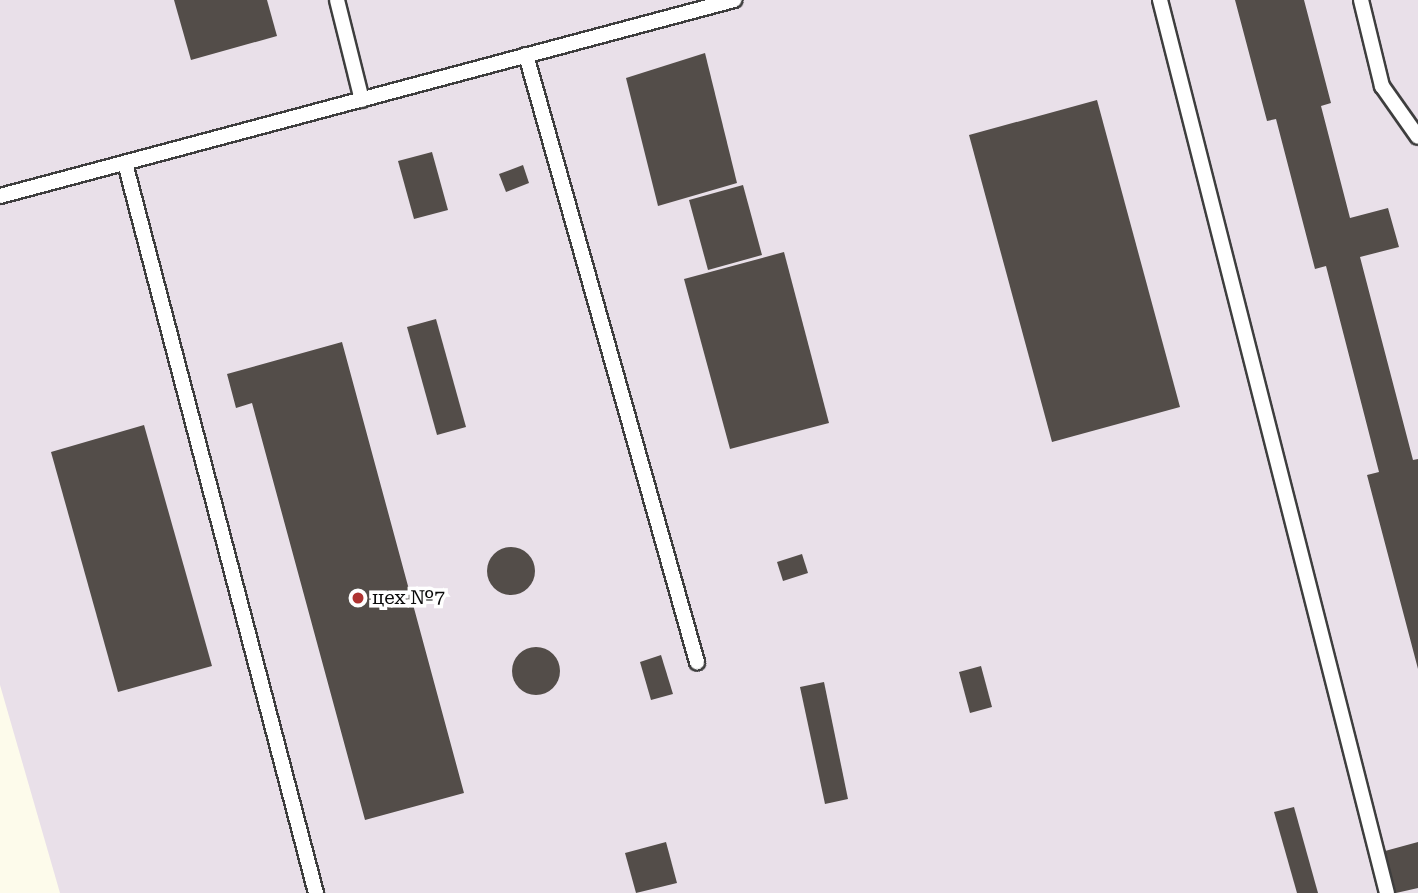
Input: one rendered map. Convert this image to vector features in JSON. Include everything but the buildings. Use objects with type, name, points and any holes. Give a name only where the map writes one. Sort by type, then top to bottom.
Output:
[{"type":"lane","points":[[337,0],[362,100]]},
{"type":"lane","points":[[0,197],[734,0]]},
{"type":"lane","points":[[1160,0],[1387,893]]},
{"type":"lane","points":[[1361,0],[1381,86],[1418,137]]},
{"type":"lane","points":[[526,55],[697,662]]},
{"type":"lane","points":[[125,163],[316,893]]},
{"type":"shaded area","points":[[0,0],[1418,0],[1418,893],[60,893],[0,685]]},
{"type":"place","name":"цех №7","points":[[358,598]]}]
